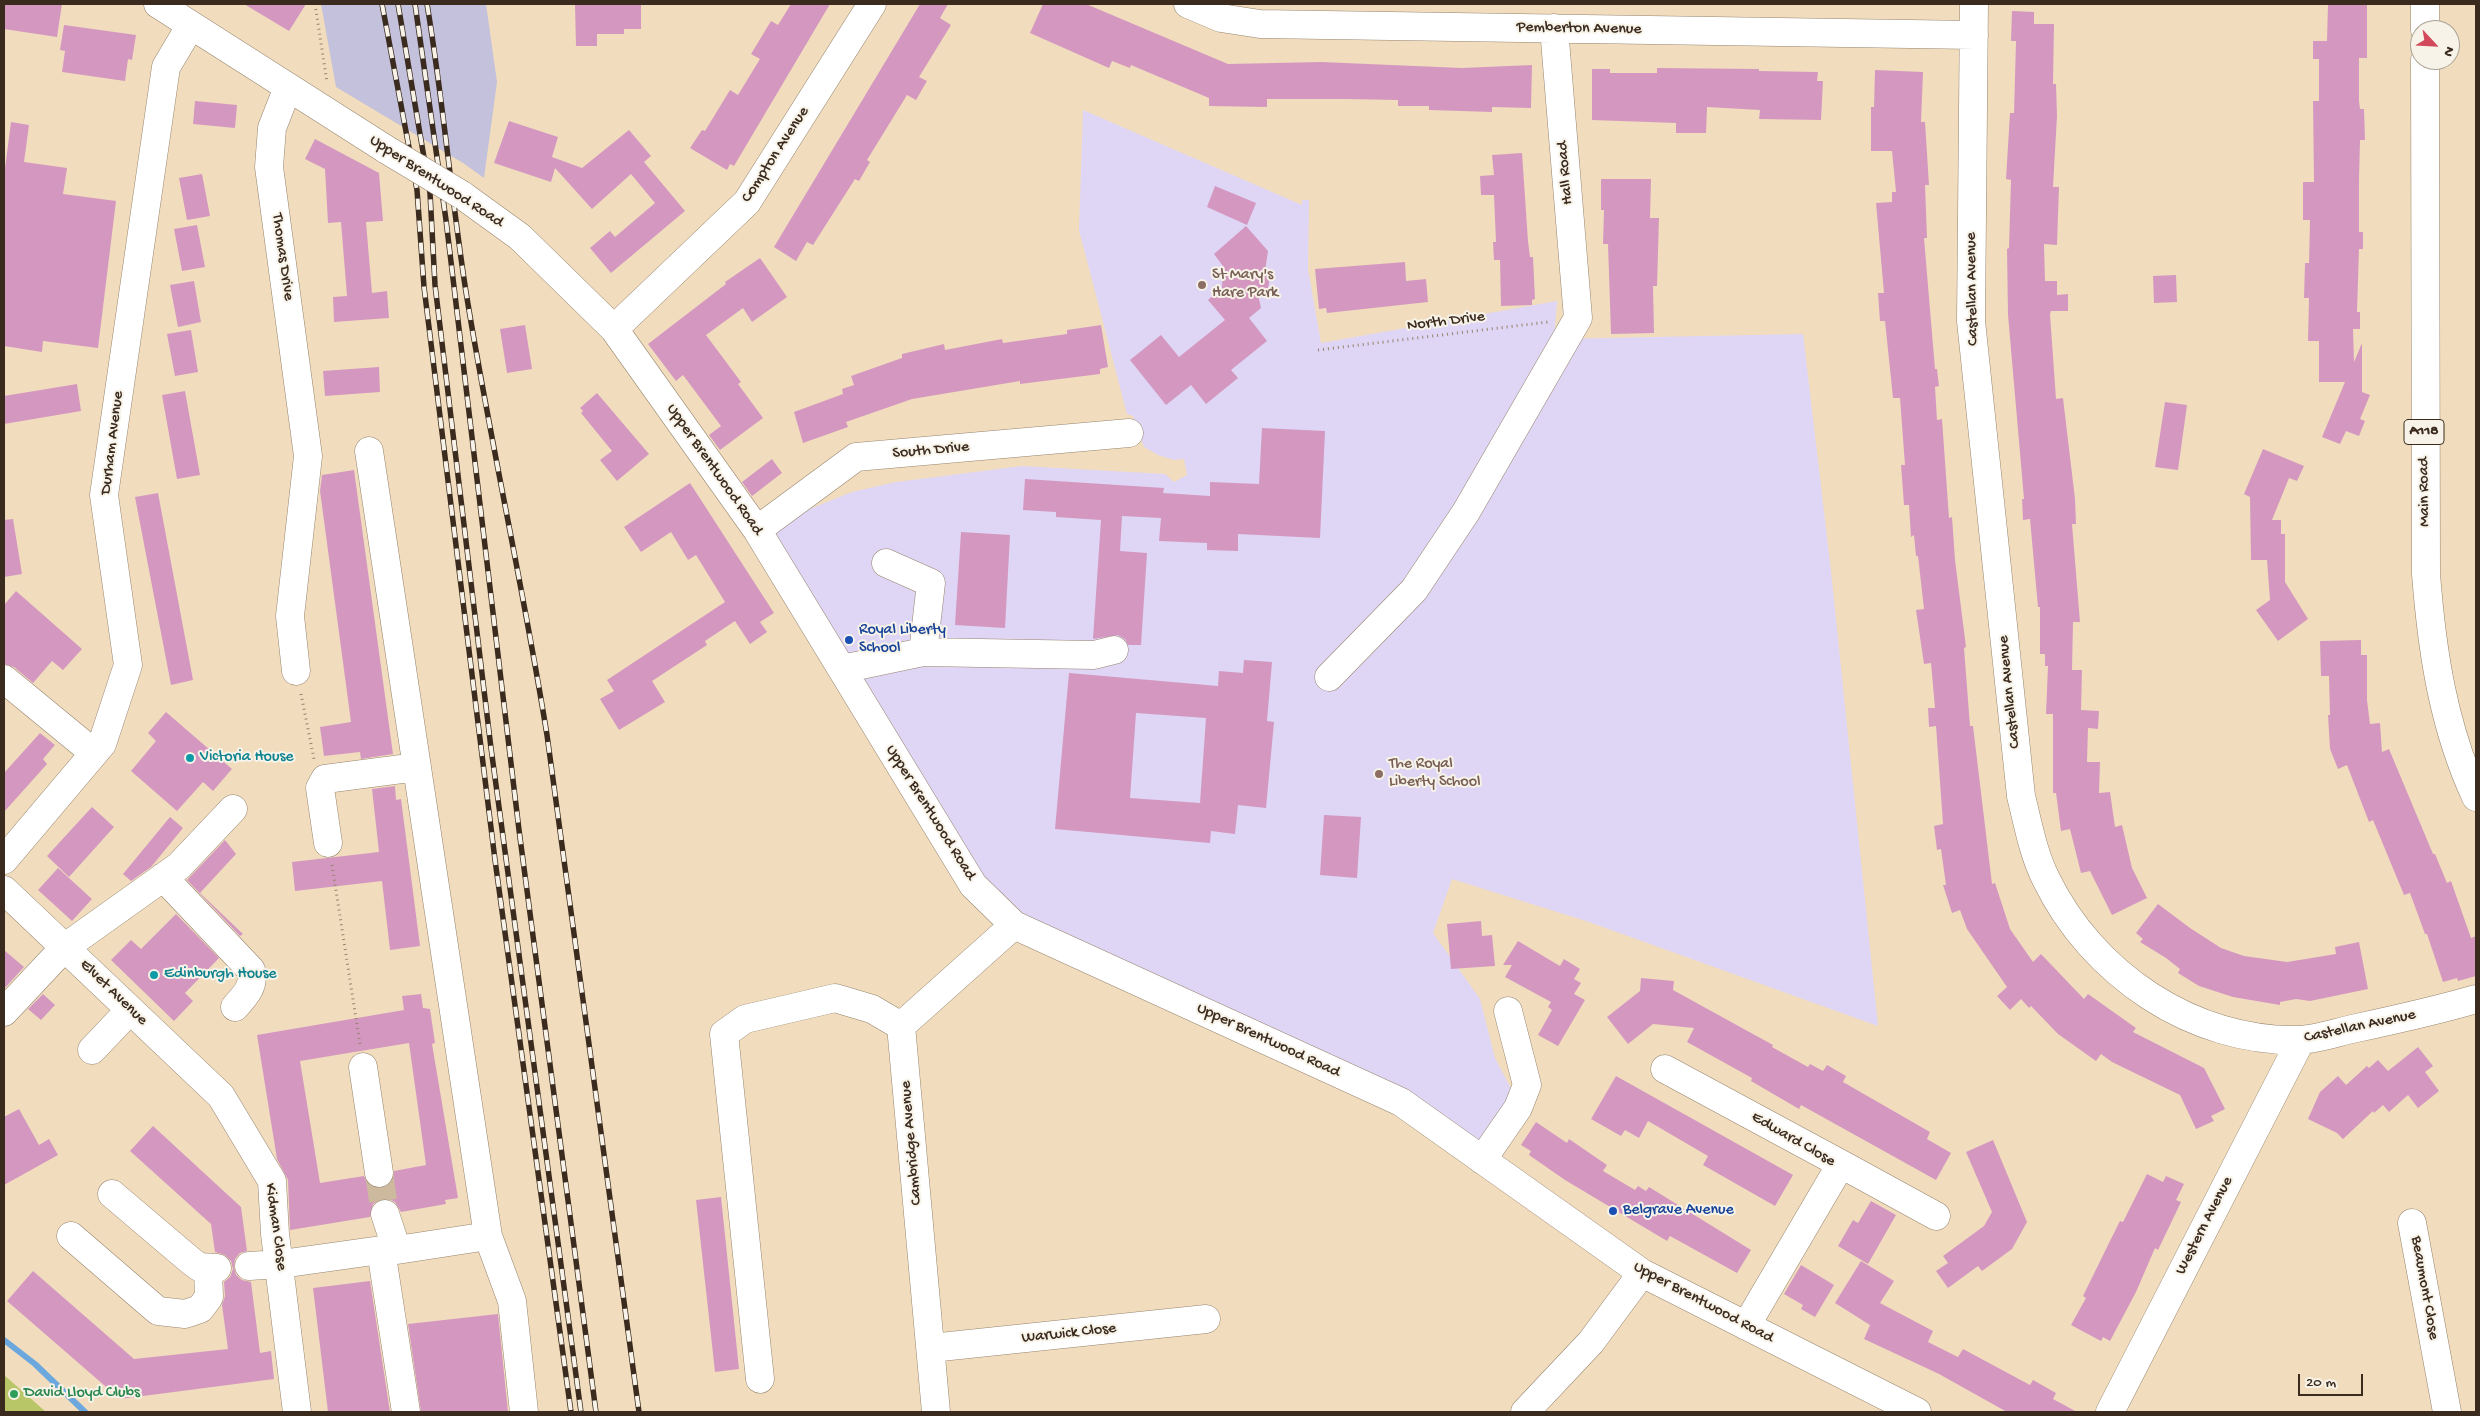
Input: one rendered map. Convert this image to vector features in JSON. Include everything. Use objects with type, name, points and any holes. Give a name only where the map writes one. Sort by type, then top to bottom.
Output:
[{"type":"street","name":"Upper Brentwood Road","points":[[158,4],[386,150],[462,195],[520,237],[614,329],[757,530],[973,884],[1014,925],[1401,1102],[1642,1273],[1917,1412]]},
{"type":"street","name":"Compton Avenue","points":[[614,329],[747,202],[872,4]]},
{"type":"street","name":"Pemberton Avenue","points":[[1188,4],[1222,18],[1260,24],[1974,35]]},
{"type":"street","name":"Castellan Avenue","points":[[1974,4],[1971,320],[2022,796],[2034,849],[2046,880],[2069,918],[2090,945],[2140,991],[2176,1012],[2217,1028],[2262,1037],[2301,1040],[2440,1010],[2476,999]]},
{"type":"street","points":[[2425,4],[2425,20]]},
{"type":"street","name":"Durham Avenue","points":[[4,860],[102,744],[128,665],[104,495],[166,67],[191,25]]},
{"type":"street","name":"Hall Road","points":[[1554,28],[1578,318]]},
{"type":"street","name":"Main Road","points":[[2425,70],[2426,574],[2431,642],[2447,716],[2476,797]]},
{"type":"street","name":"Thomas Drive","points":[[288,88],[272,128],[269,167],[306,428],[308,466],[290,616],[296,671]]},
{"type":"street","points":[[1329,677],[1414,590],[1466,512],[1578,318]]},
{"type":"street","name":"South Drive","points":[[757,530],[856,458],[1129,434]]},
{"type":"street","points":[[369,450],[488,1236],[512,1301],[524,1412]]},
{"type":"street","points":[[886,563],[931,584],[924,652]]},
{"type":"street","points":[[842,669],[924,652],[1094,655],[1114,650]]},
{"type":"street","points":[[4,679],[94,754]]},
{"type":"street","points":[[328,842],[320,788],[325,779],[417,767]]},
{"type":"street","points":[[4,1012],[64,948],[179,866],[233,809]]},
{"type":"street","points":[[163,877],[251,970],[252,986],[235,1007]]},
{"type":"street","name":"Elvet Avenue","points":[[4,890],[221,1096]]},
{"type":"street","points":[[760,1380],[724,1034],[745,1019],[835,998],[872,1009],[901,1026],[1014,925]]},
{"type":"street","points":[[92,1050],[130,1010]]},
{"type":"street","points":[[1482,1160],[1518,1108],[1528,1085],[1508,1011]]},
{"type":"street","name":"Cambridge Avenue","points":[[901,1026],[936,1412]]},
{"type":"street","name":"Western Avenue","points":[[2110,1412],[2301,1040]]},
{"type":"street","points":[[364,1067],[379,1174]]},
{"type":"street","name":"Edward Close","points":[[1665,1069],[1841,1164],[1746,1326]]},
{"type":"street","name":"Kidman Close","points":[[221,1096],[272,1181],[275,1234],[281,1264],[297,1412]]},
{"type":"street","points":[[1841,1164],[1936,1216]]},
{"type":"street","points":[[71,1236],[158,1311],[184,1314],[200,1309],[209,1297],[213,1269],[190,1261],[112,1194]]},
{"type":"street","points":[[384,1214],[406,1412]]},
{"type":"street","name":"Beaumont Close","points":[[2412,1223],[2447,1412]]},
{"type":"street","points":[[249,1266],[281,1264],[488,1236]]},
{"type":"street","points":[[1525,1412],[1591,1342],[1642,1273]]},
{"type":"street","name":"Warwick Close","points":[[931,1348],[1206,1319]]},
{"type":"path","points":[[316,4],[331,113]]},
{"type":"path","name":"North Drive","points":[[1318,350],[1578,318]]},
{"type":"path","points":[[296,671],[320,788]]},
{"type":"path","points":[[328,842],[364,1067]]},
{"type":"shaded area","points":[[321,4],[486,4],[497,82],[484,178],[463,163],[336,87]]},
{"type":"shaded area","name":"The Royal Liberty School","points":[[1083,110],[1302,205],[1302,200],[1309,200],[1308,269],[1321,343],[1557,301],[1554,339],[1803,334],[1831,571],[1878,1026],[1589,922],[1452,879],[1433,933],[1480,999],[1495,1058],[1516,1098],[1482,1160],[1401,1102],[1014,925],[757,530],[852,492],[896,482],[1022,466],[1165,474],[1174,482],[1187,475],[1184,459],[1174,460],[1158,455],[1144,447],[1133,416],[1127,414],[1079,230]]},
{"type":"green space","name":"David Lloyd Clubs","points":[[4,1375],[46,1412],[4,1412]]},
{"type":"building","points":[[4,4],[62,4],[57,37],[4,29]]},
{"type":"building","points":[[244,4],[306,4],[289,31]]},
{"type":"building","points":[[575,4],[641,4],[641,29],[624,29],[624,34],[597,34],[597,46],[576,46]]},
{"type":"building","points":[[791,4],[830,4],[734,166],[730,164],[727,170],[690,148],[702,130],[705,131],[730,90],[738,95],[760,59],[751,54],[771,21],[778,25]]},
{"type":"building","points":[[920,4],[948,4],[940,18],[951,25],[919,77],[927,81],[916,100],[907,95],[867,160],[870,162],[859,181],[855,179],[813,245],[807,242],[796,261],[774,247]]},
{"type":"building","points":[[1043,4],[1086,4],[1228,64],[1321,62],[1462,68],[1532,65],[1531,108],[1492,107],[1492,112],[1429,110],[1429,106],[1398,106],[1398,100],[1344,99],[1267,99],[1267,107],[1209,106],[1209,98],[1131,65],[1130,68],[1112,61],[1109,68],[1030,33]]},
{"type":"building","points":[[2328,4],[2367,4],[2367,58],[2359,58],[2359,101],[2360,109],[2364,109],[2365,140],[2360,140],[2359,232],[2363,232],[2363,249],[2359,249],[2357,312],[2360,312],[2360,329],[2353,329],[2354,362],[2362,343],[2362,392],[2370,395],[2360,419],[2365,421],[2359,436],[2346,431],[2340,444],[2322,437],[2345,382],[2319,382],[2319,341],[2308,341],[2309,298],[2304,298],[2305,263],[2309,263],[2310,220],[2303,220],[2303,182],[2314,182],[2313,101],[2319,101],[2319,59],[2313,59],[2313,41],[2327,41]]},
{"type":"building","points":[[2012,11],[2034,12],[2034,24],[2054,24],[2053,84],[2056,84],[2057,116],[2053,187],[2059,187],[2057,245],[2044,244],[2045,281],[2057,281],[2057,295],[2068,294],[2068,311],[2051,311],[2050,314],[2056,399],[2063,398],[2075,499],[2076,524],[2072,524],[2080,622],[2073,622],[2072,670],[2082,670],[2081,710],[2099,711],[2098,729],[2088,728],[2087,762],[2100,762],[2099,793],[2110,792],[2115,827],[2122,825],[2132,868],[2147,898],[2112,915],[2090,871],[2081,873],[2070,829],[2061,831],[2056,793],[2053,793],[2053,714],[2046,714],[2048,666],[2045,666],[2045,654],[2040,654],[2040,607],[2038,607],[2030,519],[2023,520],[2022,499],[2024,499],[2008,315],[2007,249],[2009,248],[2011,180],[2006,179],[2010,113],[2014,113],[2016,41],[2011,41]]},
{"type":"building","points":[[64,25],[136,35],[132,60],[128,59],[125,81],[62,72],[65,51],[60,50]]},
{"type":"building","points":[[1657,68],[1759,69],[1759,71],[1818,72],[1817,81],[1823,81],[1821,120],[1759,119],[1760,110],[1707,107],[1706,133],[1676,133],[1676,123],[1592,120],[1592,69],[1610,69],[1610,73],[1657,73]]},
{"type":"building","points":[[1875,70],[1923,72],[1921,122],[1925,122],[1929,185],[1925,185],[1927,238],[1924,238],[1935,369],[1937,369],[1939,386],[1935,387],[1937,420],[1942,419],[1949,518],[1952,517],[1955,560],[1966,647],[1964,648],[1970,726],[1973,726],[1992,884],[1995,883],[2010,929],[2033,962],[2041,954],[2084,999],[2088,994],[2136,1028],[2133,1032],[2204,1068],[2225,1109],[2211,1116],[2214,1121],[2196,1129],[2180,1095],[2112,1062],[2101,1054],[2096,1061],[2058,1034],[2031,1006],[2029,1008],[2021,999],[2010,1010],[1997,996],[2007,987],[1967,929],[1960,910],[1952,913],[1943,885],[1946,885],[1941,849],[1937,850],[1934,826],[1943,824],[1936,726],[1929,727],[1928,708],[1935,708],[1931,663],[1924,664],[1916,610],[1924,609],[1914,535],[1911,537],[1909,505],[1904,505],[1901,465],[1905,465],[1900,398],[1893,398],[1885,321],[1880,321],[1878,293],[1884,293],[1876,203],[1892,202],[1892,192],[1896,192],[1892,151],[1871,151],[1871,107],[1874,107]]},
{"type":"building","points":[[195,101],[237,105],[235,128],[193,124]]},
{"type":"building","points":[[509,121],[558,137],[552,157],[582,168],[629,130],[651,156],[644,162],[685,211],[611,273],[590,248],[610,231],[615,237],[655,203],[631,174],[592,209],[555,168],[551,182],[494,163]]},
{"type":"building","points":[[11,122],[29,125],[24,162],[67,168],[63,194],[116,201],[98,348],[43,341],[42,352],[4,346],[4,176]]},
{"type":"building","points":[[315,139],[379,173],[383,221],[366,222],[372,293],[387,291],[389,318],[334,322],[333,297],[347,296],[341,222],[328,223],[325,169],[305,159]]},
{"type":"building","points":[[1522,153],[1528,241],[1530,257],[1533,257],[1535,299],[1532,300],[1532,305],[1501,306],[1500,260],[1494,260],[1493,242],[1496,242],[1494,195],[1481,195],[1480,176],[1494,175],[1492,155]]},
{"type":"building","points":[[202,174],[210,216],[187,220],[179,178]]},
{"type":"building","points":[[1601,179],[1651,179],[1650,218],[1659,218],[1657,286],[1653,286],[1654,333],[1611,334],[1608,244],[1603,244],[1604,210],[1601,210]]},
{"type":"building","points":[[1215,186],[1256,203],[1247,225],[1207,207]]},
{"type":"building","points":[[197,225],[205,267],[182,271],[174,229]]},
{"type":"building","points":[[1246,226],[1268,251],[1265,271],[1271,272],[1268,289],[1258,295],[1261,308],[1249,318],[1267,341],[1231,370],[1238,378],[1206,404],[1191,385],[1166,405],[1130,360],[1161,335],[1179,357],[1225,320],[1208,300],[1222,288],[1223,266],[1214,254]]},
{"type":"building","points":[[760,258],[787,297],[752,322],[743,308],[706,335],[741,382],[738,384],[763,418],[720,450],[709,435],[721,426],[683,375],[676,381],[648,344],[726,284],[725,282]]},
{"type":"building","points":[[1405,262],[1406,281],[1426,279],[1428,302],[1327,313],[1326,308],[1319,309],[1315,269]]},
{"type":"building","points":[[2176,275],[2177,302],[2154,303],[2153,276]]},
{"type":"building","points":[[194,281],[201,322],[178,327],[170,285]]},
{"type":"building","points":[[525,325],[532,369],[507,373],[500,329]]},
{"type":"building","points":[[1101,325],[1108,367],[1100,369],[1100,374],[1020,384],[1020,381],[912,399],[846,422],[848,427],[803,443],[794,412],[843,394],[842,389],[854,385],[851,376],[902,358],[902,354],[944,344],[945,350],[1002,339],[1003,343],[1067,334],[1067,330]]},
{"type":"building","points":[[191,330],[198,372],[175,376],[167,334]]},
{"type":"building","points":[[379,367],[380,392],[325,396],[323,371]]},
{"type":"building","points":[[77,384],[81,411],[4,424],[4,396]]},
{"type":"building","points":[[185,391],[200,475],[177,479],[162,395]]},
{"type":"building","points":[[597,393],[649,454],[617,481],[600,460],[612,451],[581,413],[583,411],[580,408]]},
{"type":"building","points":[[2165,402],[2187,405],[2178,470],[2155,467]]},
{"type":"building","points":[[1262,428],[1325,431],[1320,538],[1238,534],[1238,551],[1207,550],[1207,543],[1159,541],[1161,518],[1122,516],[1120,551],[1147,553],[1141,645],[1128,645],[1125,639],[1118,635],[1093,639],[1101,520],[1056,517],[1056,512],[1023,510],[1025,479],[1164,488],[1163,493],[1210,496],[1210,482],[1259,484]]},
{"type":"building","points":[[2263,449],[2304,466],[2297,481],[2289,478],[2272,520],[2281,520],[2281,534],[2285,534],[2285,582],[2308,619],[2278,641],[2256,610],[2270,600],[2267,560],[2251,560],[2250,497],[2244,494]]},
{"type":"building","points":[[772,459],[782,473],[752,496],[742,482]]},
{"type":"building","points":[[354,470],[393,754],[361,759],[360,752],[324,756],[320,727],[351,722],[320,491],[322,475]]},
{"type":"building","points":[[690,483],[774,613],[760,622],[767,632],[750,644],[735,621],[705,641],[707,645],[652,681],[665,702],[619,730],[600,699],[614,691],[607,680],[725,602],[696,555],[688,560],[671,532],[641,552],[624,527]]},
{"type":"building","points":[[158,493],[193,680],[171,685],[135,497]]},
{"type":"building","points":[[13,519],[22,574],[4,577],[4,520]]},
{"type":"building","points":[[961,532],[1010,535],[1005,628],[955,625]]},
{"type":"building","points":[[16,591],[82,649],[63,670],[52,661],[33,683],[14,667],[4,664],[4,605]]},
{"type":"building","points":[[2361,640],[2361,655],[2367,655],[2367,700],[2370,724],[2380,723],[2382,752],[2389,749],[2433,854],[2435,854],[2447,883],[2451,881],[2471,938],[2476,936],[2476,976],[2458,981],[2457,978],[2443,982],[2427,934],[2425,934],[2410,893],[2404,895],[2373,820],[2369,822],[2347,765],[2338,769],[2330,749],[2328,715],[2330,715],[2329,676],[2321,676],[2320,641]]},
{"type":"building","points":[[1244,660],[1272,662],[1267,721],[1274,722],[1266,808],[1238,805],[1235,834],[1211,831],[1210,843],[1055,829],[1069,673],[1218,686],[1219,671],[1243,673]],"holes":[[[1136,713],[1206,718],[1200,803],[1130,798]]]},
{"type":"building","name":"Victoria House","points":[[166,712],[232,769],[213,791],[203,782],[177,811],[131,771],[156,741],[148,733]]},
{"type":"building","points":[[40,733],[55,745],[43,759],[47,764],[4,812],[4,773]]},
{"type":"building","points":[[395,786],[396,800],[401,799],[420,946],[390,950],[382,881],[295,891],[292,862],[379,852],[372,789]]},
{"type":"building","points":[[92,807],[114,827],[69,877],[47,856]]},
{"type":"building","points":[[1324,815],[1361,817],[1357,878],[1320,875]]},
{"type":"building","points":[[170,817],[183,828],[151,867],[131,881],[123,874]]},
{"type":"building","points":[[225,840],[236,854],[200,893],[243,934],[240,936],[187,880]]},
{"type":"building","points":[[58,868],[92,899],[72,921],[38,890]]},
{"type":"building","points":[[2158,904],[2221,948],[2244,956],[2287,962],[2336,954],[2335,947],[2359,942],[2368,989],[2310,1001],[2296,999],[2280,1002],[2280,1005],[2233,997],[2199,986],[2178,973],[2180,969],[2166,958],[2140,942],[2143,939],[2136,933]]},
{"type":"building","name":"Edinburgh House","points":[[176,914],[219,958],[185,993],[193,1001],[174,1021],[111,960],[131,940],[141,949]]},
{"type":"building","points":[[1481,921],[1482,936],[1492,935],[1495,966],[1451,969],[1447,924]]},
{"type":"building","points":[[1518,941],[1560,966],[1564,959],[1580,969],[1574,979],[1581,983],[1574,994],[1585,1000],[1558,1046],[1538,1035],[1552,1010],[1548,1007],[1551,1002],[1505,977],[1512,965],[1503,965]]},
{"type":"building","points":[[4,950],[24,967],[4,989]]},
{"type":"building","points":[[1641,978],[1674,981],[1673,990],[1773,1045],[1772,1047],[1808,1067],[1810,1064],[1823,1071],[1827,1065],[1846,1076],[1843,1082],[1930,1132],[1927,1139],[1951,1153],[1936,1180],[1801,1105],[1799,1109],[1751,1081],[1752,1078],[1687,1042],[1694,1028],[1653,1024],[1628,1044],[1607,1017],[1640,991]]},
{"type":"building","points":[[43,994],[55,1005],[41,1020],[28,1009]]},
{"type":"building","points":[[421,994],[423,1008],[430,1009],[435,1043],[432,1044],[458,1198],[445,1200],[446,1204],[401,1212],[395,1202],[389,1199],[381,1199],[373,1204],[370,1217],[290,1230],[288,1180],[277,1159],[257,1035],[404,1010],[402,996]],"holes":[[[409,1043],[426,1165],[394,1171],[393,1179],[389,1185],[382,1188],[373,1187],[367,1183],[364,1176],[320,1183],[300,1061]]]},
{"type":"building","points":[[2418,1047],[2433,1066],[2425,1072],[2439,1091],[2418,1108],[2408,1095],[2389,1112],[2383,1105],[2374,1113],[2373,1111],[2343,1139],[2337,1133],[2308,1119],[2320,1092],[2338,1076],[2346,1085],[2367,1066],[2369,1068],[2378,1060],[2388,1071]]},
{"type":"building","points":[[1616,1076],[1793,1175],[1775,1206],[1703,1165],[1708,1156],[1648,1121],[1639,1138],[1625,1130],[1621,1136],[1591,1119]]},
{"type":"building","points":[[19,1109],[39,1145],[49,1139],[58,1155],[4,1185],[4,1117]]},
{"type":"building","points":[[1536,1122],[1567,1143],[1569,1139],[1607,1165],[1603,1171],[1635,1190],[1638,1186],[1646,1191],[1649,1187],[1751,1250],[1737,1273],[1670,1236],[1667,1241],[1565,1180],[1529,1155],[1531,1151],[1521,1145]]},
{"type":"building","points":[[153,1126],[241,1207],[247,1251],[240,1253],[235,1259],[234,1267],[236,1275],[242,1280],[251,1282],[260,1353],[271,1351],[274,1379],[120,1399],[7,1301],[33,1271],[134,1359],[228,1349],[222,1305],[225,1296],[224,1282],[230,1277],[233,1269],[231,1261],[225,1255],[215,1252],[211,1224],[130,1151]]},
{"type":"building","points":[[1993,1140],[2027,1222],[2012,1249],[1982,1271],[1978,1266],[1948,1288],[1936,1271],[1948,1263],[1943,1256],[1984,1226],[1992,1212],[1966,1152]]},
{"type":"building","points":[[2147,1174],[2163,1182],[2166,1176],[2184,1184],[2176,1200],[2181,1202],[2158,1250],[2155,1248],[2136,1292],[2110,1341],[2103,1337],[2101,1341],[2071,1325],[2086,1298],[2083,1296],[2120,1221],[2123,1222]]},
{"type":"building","points":[[721,1197],[739,1369],[715,1372],[696,1200]]},
{"type":"building","points":[[1871,1201],[1896,1215],[1868,1264],[1838,1246],[1853,1220],[1858,1223]]},
{"type":"building","points":[[1861,1261],[1894,1281],[1880,1303],[1933,1331],[1928,1342],[1958,1357],[1963,1349],[2030,1385],[2033,1380],[2056,1393],[2053,1399],[2077,1412],[2007,1412],[1939,1374],[1864,1339],[1870,1325],[1835,1303]]},
{"type":"building","points":[[1801,1265],[1834,1285],[1815,1317],[1801,1309],[1803,1305],[1784,1294]]},
{"type":"building","points":[[370,1281],[390,1412],[328,1412],[313,1288]]},
{"type":"building","points":[[498,1314],[508,1412],[421,1412],[408,1324]]},
{"type":"waterway","points":[[4,1340],[35,1364],[85,1412]]},
{"type":"tunnel","points":[[379,1173],[385,1214]]},
{"type":"railway","points":[[382,4],[417,190],[424,287],[495,860],[571,1412]]},
{"type":"railway","points":[[398,4],[430,193],[435,285],[491,748],[581,1412]]},
{"type":"railway","points":[[415,4],[446,220],[519,830],[596,1412]]},
{"type":"railway","points":[[427,4],[466,292],[547,735],[639,1412]]},
{"type":"place","name":"St Mary's Hare Park","points":[[1202,285]]},
{"type":"place","name":"Royal Liberty School","points":[[849,640]]},
{"type":"place","name":"Victoria House","points":[[190,758]]},
{"type":"place","name":"The Royal Liberty School","points":[[1379,774]]},
{"type":"place","name":"Edinburgh House","points":[[154,975]]},
{"type":"place","name":"Belgrave Avenue","points":[[1613,1211]]},
{"type":"place","name":"David Lloyd Clubs","points":[[14,1394]]}]
